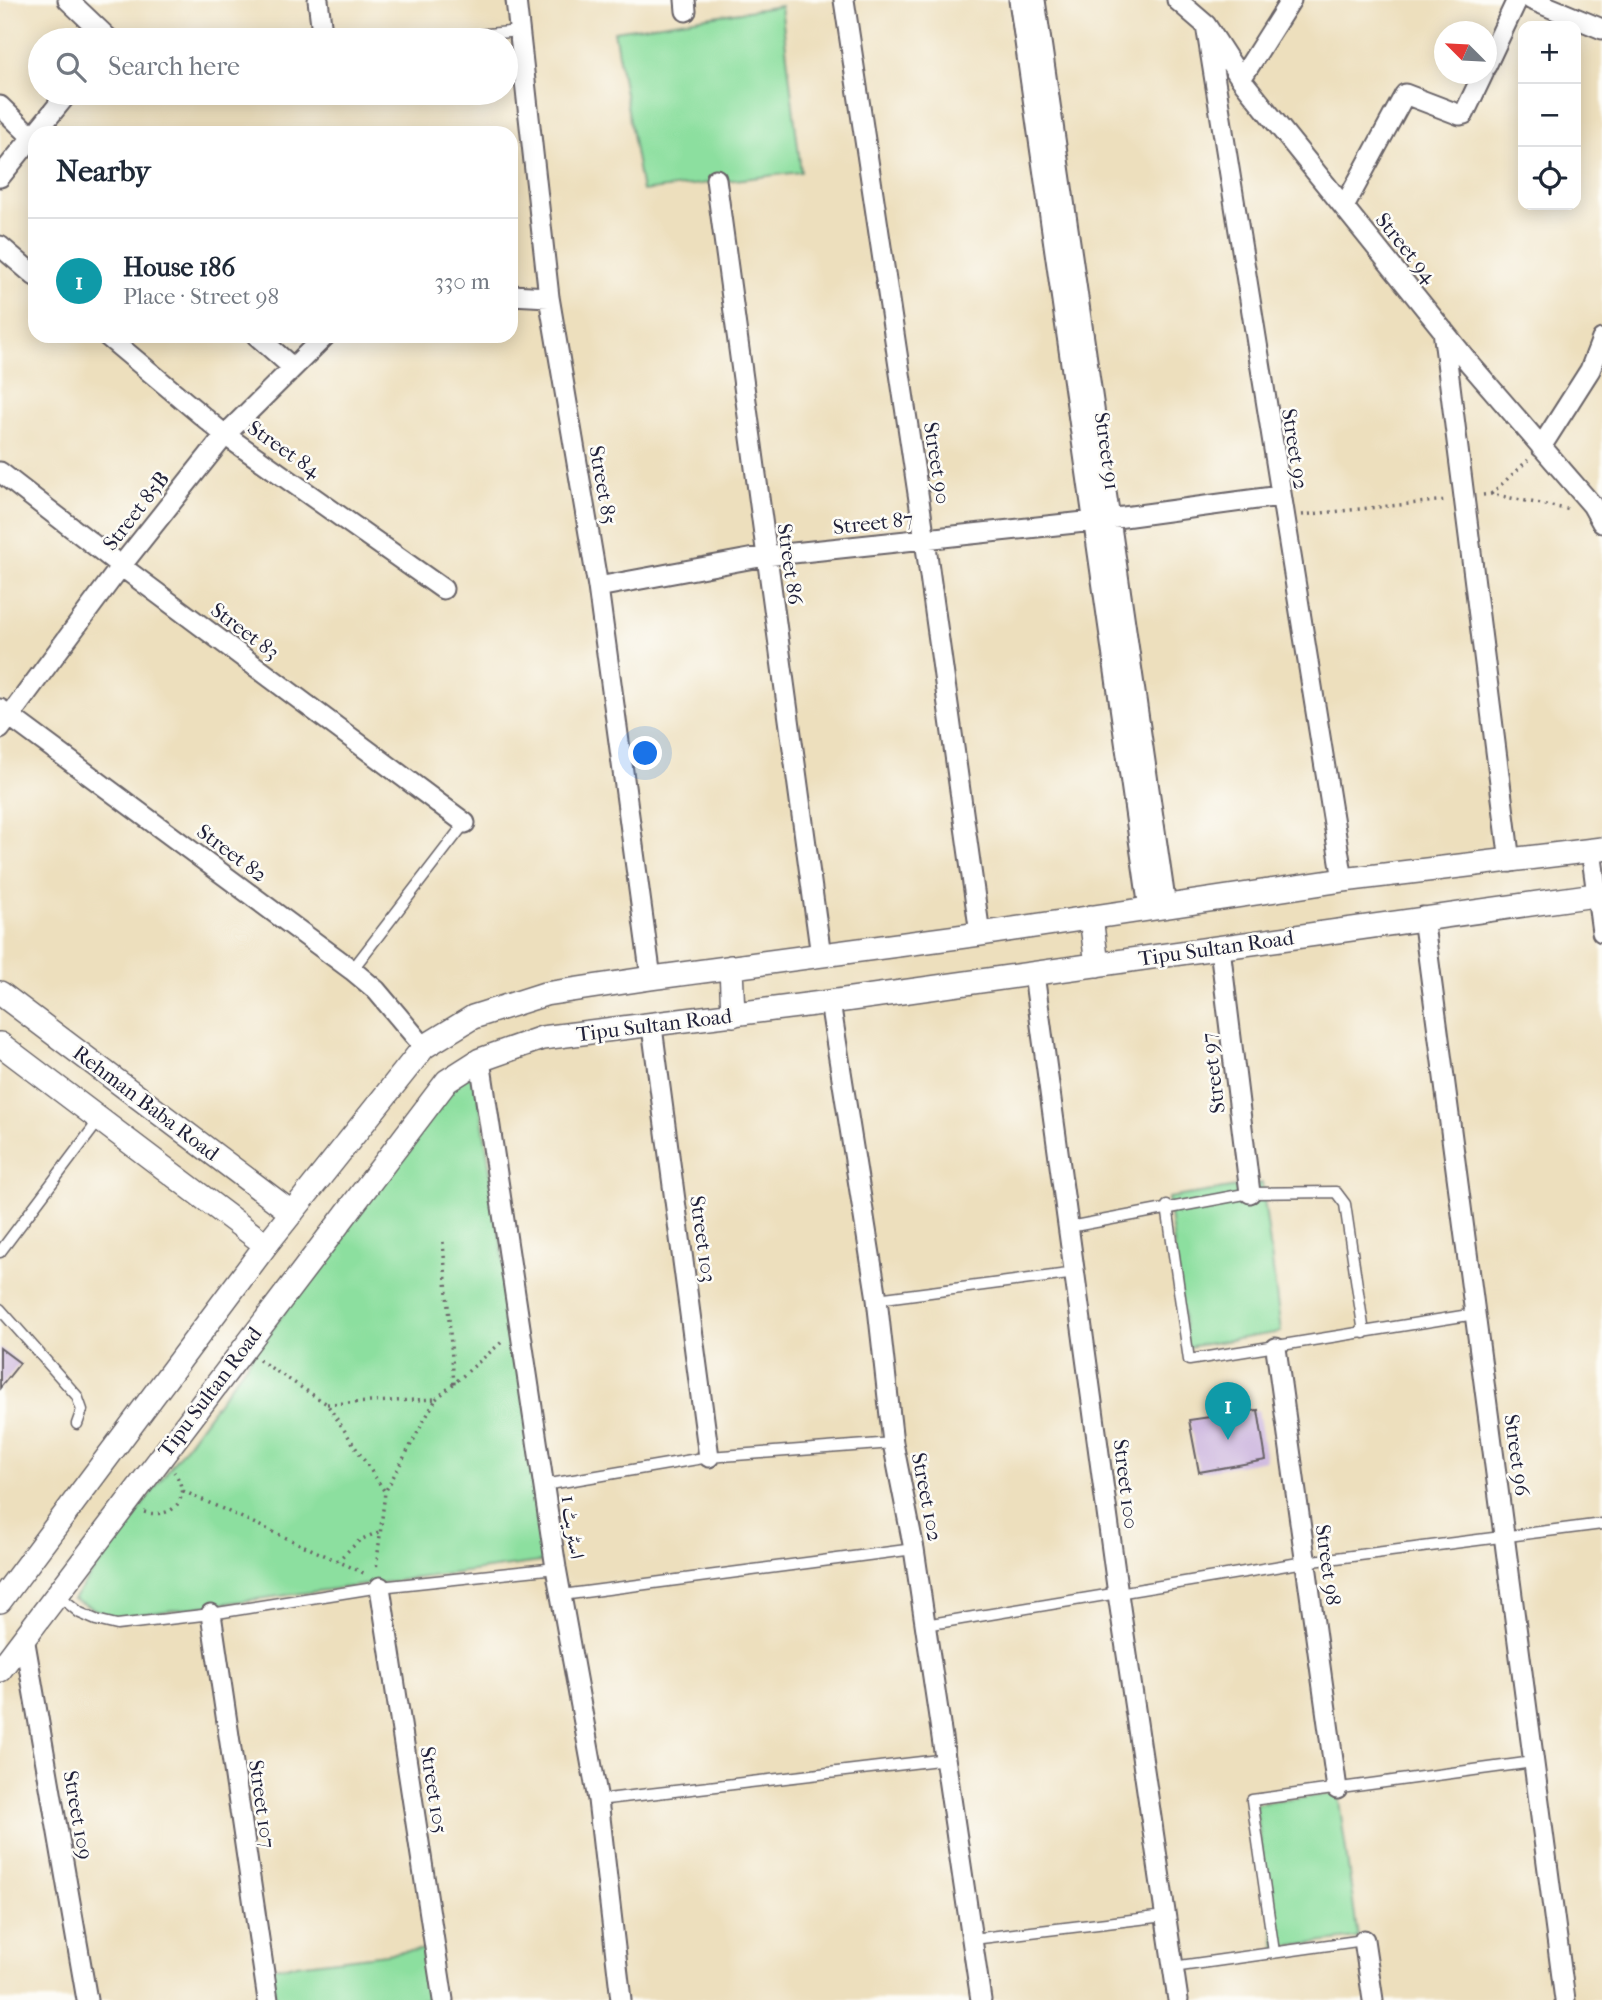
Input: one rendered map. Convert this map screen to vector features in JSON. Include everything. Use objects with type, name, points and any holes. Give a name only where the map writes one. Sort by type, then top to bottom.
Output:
[{"type":"street","points":[[68,0],[97,28]]},
{"type":"street","points":[[318,0],[322,28]]},
{"type":"street","name":"Street 85","points":[[516,0],[549,296],[598,587],[651,978]]},
{"type":"street","name":"Street 90","points":[[844,0],[925,540],[980,934]]},
{"type":"street","name":"Street 91","points":[[1019,0],[1102,521],[1157,908]]},
{"type":"street","points":[[1035,0],[1102,521]]},
{"type":"street","name":"Street 94","points":[[1177,0],[1206,25],[1241,79],[1344,207],[1541,447],[1598,512]]},
{"type":"street","points":[[1241,79],[1291,0]]},
{"type":"street","points":[[1497,43],[1517,0]]},
{"type":"street","points":[[1532,0],[1602,29]]},
{"type":"street","name":"Street 92","points":[[1206,25],[1279,496],[1343,880]]},
{"type":"street","points":[[1344,207],[1405,94],[1460,115],[1464,114],[1478,84]]},
{"type":"street","points":[[42,126],[59,105]]},
{"type":"street","points":[[0,106],[28,133]]},
{"type":"street","points":[[0,177],[28,144]]},
{"type":"street","name":"Street 86","points":[[716,179],[821,956]]},
{"type":"street","points":[[0,246],[28,270]]},
{"type":"street","points":[[518,295],[549,296]]},
{"type":"street","points":[[1443,329],[1510,862]]},
{"type":"street","points":[[1541,447],[1590,370],[1602,339]]},
{"type":"street","name":"Street 84","points":[[115,343],[225,435],[443,589]]},
{"type":"street","points":[[265,343],[292,367]]},
{"type":"street","name":"Street 85B","points":[[3,718],[225,435],[318,343]]},
{"type":"street","name":"Street 83","points":[[0,472],[121,566],[465,823]]},
{"type":"street","name":"Street 87","points":[[598,587],[765,556],[1102,521],[1279,496]]},
{"type":"street","name":"Street 82","points":[[3,718],[352,970],[376,990],[424,1047]]},
{"type":"street","points":[[1597,850],[1602,932]]},
{"type":"street","name":"Tipu Sultan Road","points":[[0,1601],[266,1245],[424,1047],[473,1017],[545,994],[651,978],[980,934],[1343,880],[1597,850]]},
{"type":"street","name":"Tipu Sultan Road","points":[[0,1670],[447,1081],[480,1060],[542,1038],[733,1016],[1220,948],[1423,916],[1599,894]]},
{"type":"street","name":"Street 96","points":[[1423,916],[1565,2000]]},
{"type":"street","points":[[1091,917],[1097,965]]},
{"type":"street","name":"Street 97","points":[[1220,948],[1250,1193]]},
{"type":"street","points":[[731,967],[733,1016]]},
{"type":"street","name":"Street 100","points":[[1034,974],[1118,1594],[1178,2000]]},
{"type":"street","name":"Rehman Baba Road","points":[[0,993],[292,1213]]},
{"type":"street","name":"Street 102","points":[[830,1002],[877,1299],[893,1443],[915,1549],[981,2000]]},
{"type":"street","name":"Street 103","points":[[652,1027],[709,1457]]},
{"type":"street","name":"Rehman Baba Road","points":[[0,1044],[266,1245]]},
{"type":"street","name":"اسٹریٹ 1","points":[[480,1060],[556,1568],[598,1800],[621,2000]]},
{"type":"street","name":"Street 98","points":[[1276,1348],[1337,1789]]},
{"type":"street","points":[[113,1453],[145,1478]]},
{"type":"street","name":"Street 105","points":[[380,1587],[443,2000]]},
{"type":"street","name":"Street 107","points":[[211,1615],[268,2000]]},
{"type":"street","name":"Street 109","points":[[24,1637],[87,2000]]},
{"type":"street","points":[[1364,1940],[1373,2000]]},
{"type":"lane","points":[[352,970],[465,823]]},
{"type":"lane","points":[[0,1252],[100,1119]]},
{"type":"lane","points":[[1069,1227],[1167,1206],[1250,1193],[1336,1192],[1345,1204],[1364,1333]]},
{"type":"lane","points":[[1167,1206],[1189,1360],[1475,1314]]},
{"type":"lane","points":[[877,1299],[1076,1273]]},
{"type":"lane","points":[[0,1309],[77,1396],[82,1410],[77,1424]]},
{"type":"lane","points":[[544,1485],[709,1457],[893,1443]]},
{"type":"lane","points":[[925,1625],[1305,1562],[1602,1524]]},
{"type":"lane","points":[[562,1595],[915,1549]]},
{"type":"lane","points":[[57,1594],[80,1613],[117,1625],[211,1615],[380,1587],[556,1568]]},
{"type":"lane","points":[[598,1800],[947,1759]]},
{"type":"lane","points":[[1274,1952],[1252,1800],[1533,1762]]},
{"type":"lane","points":[[973,1939],[1165,1916]]},
{"type":"lane","points":[[1173,1967],[1364,1940]]},
{"type":"path","points":[[1491,494],[1541,447]]},
{"type":"path","points":[[1283,517],[1491,494],[1598,512]]},
{"type":"path","points":[[443,1242],[454,1384]]},
{"type":"path","points":[[183,1491],[376,1578],[385,1492],[436,1399],[509,1336]]},
{"type":"path","points":[[253,1356],[327,1404],[385,1492]]},
{"type":"path","points":[[327,1404],[436,1399]]},
{"type":"path","points":[[139,1510],[148,1514],[166,1512],[176,1506],[183,1491],[180,1480],[170,1468]]},
{"type":"path","points":[[337,1561],[360,1540],[381,1531]]},
{"type":"green space","points":[[781,6],[801,172],[642,191],[614,31]]},
{"type":"green space","points":[[475,1070],[549,1561],[113,1618],[73,1599],[449,1089]]},
{"type":"green space","points":[[1262,1183],[1281,1332],[1187,1347],[1168,1198]]},
{"type":"green space","points":[[1338,1793],[1358,1938],[1276,1948],[1255,1804]]},
{"type":"green space","points":[[426,1949],[434,2000],[275,2000],[271,1968]]},
{"type":"building","points":[[0,1348],[20,1363],[0,1388]]},
{"type":"building","points":[[1258,1410],[1266,1460],[1199,1472],[1189,1420]]},
{"type":"place","name":"House 186","points":[[1228,1440]]}]
